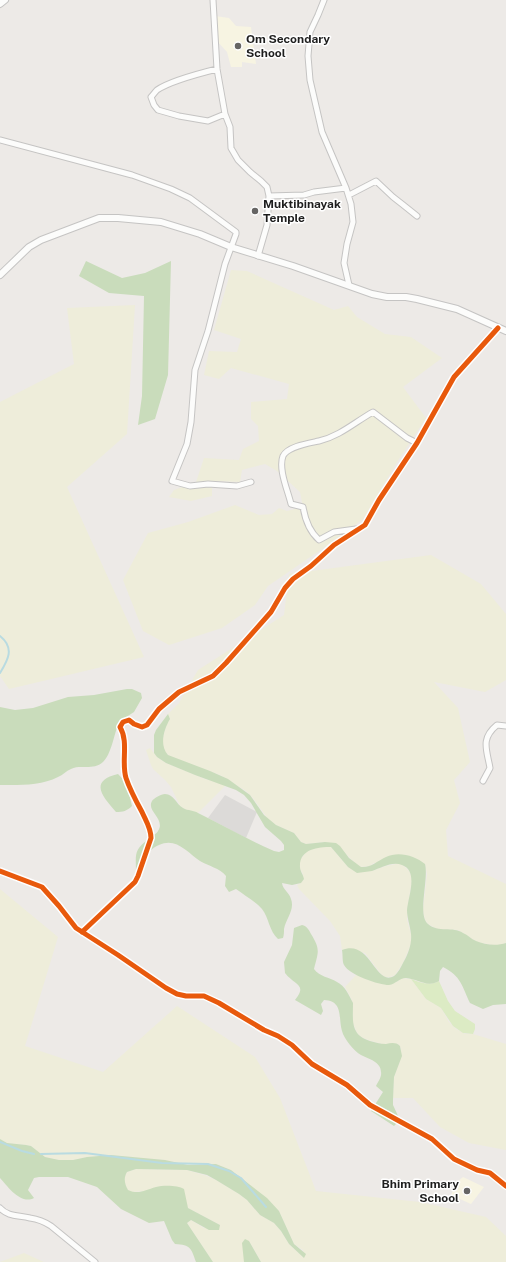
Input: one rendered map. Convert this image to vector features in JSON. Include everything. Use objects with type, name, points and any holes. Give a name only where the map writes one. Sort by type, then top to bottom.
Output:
[{"type":"street","points":[[0,4],[5,0]]},
{"type":"street","points":[[213,0],[217,69],[225,114],[230,127],[231,148],[238,160],[267,187],[269,196],[267,225],[258,256]]},
{"type":"street","points":[[324,0],[310,32],[308,56],[310,80],[322,132],[346,188],[351,204],[352,222],[344,263],[349,285]]},
{"type":"street","points":[[217,69],[203,72],[167,85],[156,91],[151,97],[158,110],[179,116],[208,121],[225,114]]},
{"type":"street","points":[[0,140],[132,175],[172,189],[190,198],[236,232],[221,279],[204,346],[196,370],[191,422],[185,451],[176,468],[172,481],[190,486],[208,484],[237,486],[251,482]]},
{"type":"street","points":[[349,196],[376,181],[417,216]]},
{"type":"street","points":[[269,196],[304,195],[314,192],[346,188]]},
{"type":"street","points":[[0,276],[29,247],[41,240],[99,218],[118,218],[161,222],[200,234],[231,247],[349,285],[372,294],[387,297],[406,297],[439,304],[471,314],[506,331]]},
{"type":"street","points":[[82,932],[134,882],[138,876],[151,838],[148,823],[127,780],[124,769],[124,737],[120,727],[123,722],[129,720],[142,727],[147,725],[159,709],[178,692],[212,676],[226,663],[271,612],[285,588],[293,579],[311,566],[334,545],[365,525],[379,500],[417,443],[457,372],[498,328]]},
{"type":"street","points":[[360,528],[334,532],[320,540],[315,536],[304,515],[303,507],[292,504],[284,476],[282,460],[284,454],[292,449],[342,432],[373,412],[406,438],[417,443]]},
{"type":"street","points":[[483,781],[490,768],[486,754],[487,737],[491,730],[497,725],[506,726]]},
{"type":"street","points":[[0,871],[42,887],[60,906],[76,928],[118,954],[166,988],[177,994],[186,996],[204,996],[219,1003],[264,1030],[278,1036],[312,1064],[347,1086],[370,1105],[432,1139],[454,1159],[477,1170],[490,1173],[506,1186]]},
{"type":"street","points":[[0,1208],[5,1212],[18,1217],[45,1222],[95,1262]]},
{"type":"shaded area","name":"Om Secondary School","points":[[215,16],[229,18],[236,26],[251,27],[256,64],[242,62],[242,67],[231,67],[227,52],[217,41]]},
{"type":"shaded area","points":[[225,795],[257,812],[246,838],[208,818]]},
{"type":"shaded area","name":"Bhim Primary School","points":[[463,1177],[484,1187],[471,1204],[451,1195],[457,1182]]},
{"type":"green space","points":[[86,261],[122,278],[145,273],[171,261],[168,375],[155,419],[138,425],[142,396],[144,296],[109,293],[79,276]]},
{"type":"green space","points":[[231,270],[247,271],[334,310],[348,306],[357,317],[385,334],[411,337],[442,358],[403,387],[426,418],[399,459],[363,519],[268,586],[255,605],[222,628],[169,645],[143,631],[123,580],[148,533],[188,522],[235,505],[259,515],[272,514],[279,508],[287,511],[303,507],[300,492],[277,471],[265,464],[242,470],[240,482],[216,481],[212,488],[212,496],[191,501],[169,497],[174,490],[196,482],[204,458],[239,460],[243,449],[259,441],[258,426],[251,419],[251,402],[287,399],[289,384],[231,368],[219,379],[204,375],[209,351],[237,352],[241,339],[214,330]]},
{"type":"green space","points":[[135,305],[127,434],[67,487],[144,657],[9,689],[0,676],[0,402],[74,364],[67,308]]},
{"type":"green space","points":[[431,555],[481,584],[506,614],[506,680],[485,692],[434,682],[458,708],[470,762],[454,780],[460,803],[446,830],[448,856],[506,884],[506,943],[501,945],[477,942],[458,930],[437,929],[428,924],[425,920],[423,910],[427,874],[425,864],[374,863],[370,866],[361,867],[346,854],[325,842],[306,844],[301,842],[294,833],[276,825],[268,819],[246,791],[220,775],[172,758],[165,752],[163,747],[163,737],[167,723],[170,719],[168,714],[179,703],[198,670],[284,615],[289,574]]},
{"type":"green space","points":[[132,689],[141,693],[142,698],[134,712],[120,721],[110,750],[103,762],[99,765],[91,767],[78,767],[69,770],[60,776],[44,782],[0,785],[0,707],[15,710],[33,708],[68,697],[94,695]]},
{"type":"green space","points":[[168,714],[170,719],[164,732],[163,742],[165,751],[168,755],[228,779],[250,795],[264,815],[276,825],[294,833],[301,842],[306,844],[325,842],[336,843],[349,858],[361,867],[371,865],[386,857],[396,854],[407,855],[425,864],[426,878],[423,913],[428,924],[436,928],[459,931],[474,940],[491,945],[506,943],[506,1004],[493,1005],[483,1009],[470,1003],[463,987],[454,974],[443,967],[440,971],[439,981],[435,983],[430,984],[406,978],[389,985],[384,985],[358,976],[347,969],[344,965],[342,950],[352,948],[360,951],[366,956],[382,975],[388,978],[394,976],[400,968],[408,953],[411,938],[407,910],[411,878],[407,868],[402,865],[390,864],[372,871],[357,873],[348,867],[331,847],[310,850],[303,856],[301,861],[300,868],[304,879],[301,883],[292,885],[282,883],[290,897],[292,907],[285,925],[283,938],[278,939],[259,906],[236,889],[229,892],[225,886],[226,876],[223,873],[200,861],[176,844],[165,843],[154,848],[147,857],[142,872],[136,873],[136,853],[140,846],[156,833],[160,827],[160,823],[151,805],[152,801],[163,794],[168,794],[173,797],[183,808],[196,812],[264,847],[279,852],[284,850],[284,845],[265,827],[251,803],[244,795],[236,790],[166,763],[157,757],[154,753],[154,735]]},
{"type":"green space","points":[[150,748],[157,757],[166,763],[205,779],[226,785],[198,813],[184,809],[180,806],[171,787],[153,769],[146,750]]},
{"type":"green space","points":[[118,774],[126,785],[132,806],[121,812],[116,812],[107,801],[101,790],[103,781]]},
{"type":"green space","points":[[316,847],[331,847],[348,867],[372,871],[386,866],[401,864],[409,871],[412,880],[407,920],[411,934],[411,944],[403,963],[395,975],[385,977],[365,953],[345,949],[342,950],[340,936],[330,921],[299,889],[297,885],[301,883],[303,874],[300,869],[300,860],[306,852]]},
{"type":"green space","points":[[0,889],[58,937],[25,1046],[103,1072],[177,1006],[255,1057],[280,1098],[316,1191],[420,1202],[486,1217],[506,1236],[506,1262],[261,1262],[249,1241],[244,1262],[213,1262],[187,1223],[191,1220],[204,1228],[220,1225],[188,1208],[186,1203],[147,1191],[128,1191],[124,1181],[127,1172],[136,1169],[187,1170],[216,1180],[239,1194],[247,1200],[260,1215],[274,1223],[289,1244],[304,1258],[303,1250],[294,1244],[279,1211],[231,1170],[216,1164],[188,1165],[165,1160],[111,1155],[73,1160],[59,1160],[45,1157],[31,1146],[7,1143],[0,1139]]},
{"type":"green space","points":[[302,925],[309,930],[318,951],[314,969],[316,972],[340,984],[346,991],[353,1003],[353,1021],[359,1035],[370,1041],[384,1044],[395,1043],[400,1046],[402,1056],[394,1077],[393,1100],[393,1105],[399,1118],[394,1126],[371,1111],[383,1092],[376,1086],[381,1076],[379,1066],[374,1061],[358,1053],[347,1041],[342,1031],[339,1011],[335,1003],[324,1000],[321,1004],[323,1011],[321,1015],[295,1000],[299,995],[300,988],[285,973],[284,962],[292,945],[294,928]]},
{"type":"green space","points":[[356,975],[374,982],[397,982],[401,978],[411,979],[426,999],[441,1008],[449,1022],[456,1029],[465,1034],[473,1034],[506,1044],[506,1150],[469,1143],[440,1127],[413,1098],[393,1098],[394,1077],[401,1058],[401,1048],[398,1044],[382,1044],[368,1040],[361,1037],[357,1033],[353,1023],[352,1000],[345,987]]},
{"type":"green space","points":[[411,979],[425,983],[436,983],[439,981],[448,1001],[455,1011],[475,1024],[473,1034],[463,1033],[453,1026],[441,1008],[426,999]]},
{"type":"green space","points":[[0,1139],[7,1143],[31,1146],[45,1157],[59,1160],[73,1160],[111,1155],[165,1160],[188,1165],[216,1164],[231,1170],[267,1198],[279,1211],[294,1244],[306,1254],[304,1258],[289,1244],[274,1223],[260,1215],[247,1200],[239,1194],[207,1175],[187,1170],[136,1169],[127,1172],[125,1177],[126,1186],[128,1190],[135,1192],[142,1192],[162,1186],[174,1186],[184,1189],[188,1208],[220,1225],[219,1230],[209,1230],[191,1220],[187,1223],[213,1262],[196,1262],[190,1248],[184,1245],[175,1244],[164,1221],[149,1223],[121,1209],[97,1187],[68,1177],[34,1178],[28,1190],[34,1198],[29,1200],[24,1199],[15,1194],[0,1178]]},
{"type":"green space","points":[[245,1239],[249,1241],[261,1262],[244,1262],[242,1243]]},
{"type":"green space","points":[[24,1253],[44,1262],[0,1262]]},
{"type":"waterway","points":[[0,636],[5,641],[9,650],[9,654],[0,673]]},
{"type":"waterway","points":[[0,1142],[34,1154]]},
{"type":"waterway","points":[[41,1154],[85,1153],[162,1163],[208,1164],[229,1171],[241,1178],[266,1207]]},
{"type":"cycle path","points":[[82,932],[135,882],[151,838],[148,825],[126,778],[124,765],[125,746],[123,733],[120,727],[123,722],[129,720],[142,727],[147,725],[159,709],[179,692],[213,676],[271,612],[285,588],[293,579],[311,566],[334,545],[365,525],[379,500],[417,443],[454,377],[498,328]]},
{"type":"cycle path","points":[[0,871],[42,887],[76,928],[166,988],[177,994],[186,996],[204,996],[219,1003],[264,1030],[278,1036],[292,1045],[312,1064],[347,1085],[370,1105],[432,1139],[454,1159],[477,1170],[490,1173],[506,1186]]},
{"type":"place","name":"Om Secondary School","points":[[238,46]]},
{"type":"place","name":"Muktibinayak Temple","points":[[255,211]]},
{"type":"place","name":"Bhim Primary School","points":[[467,1191]]}]
